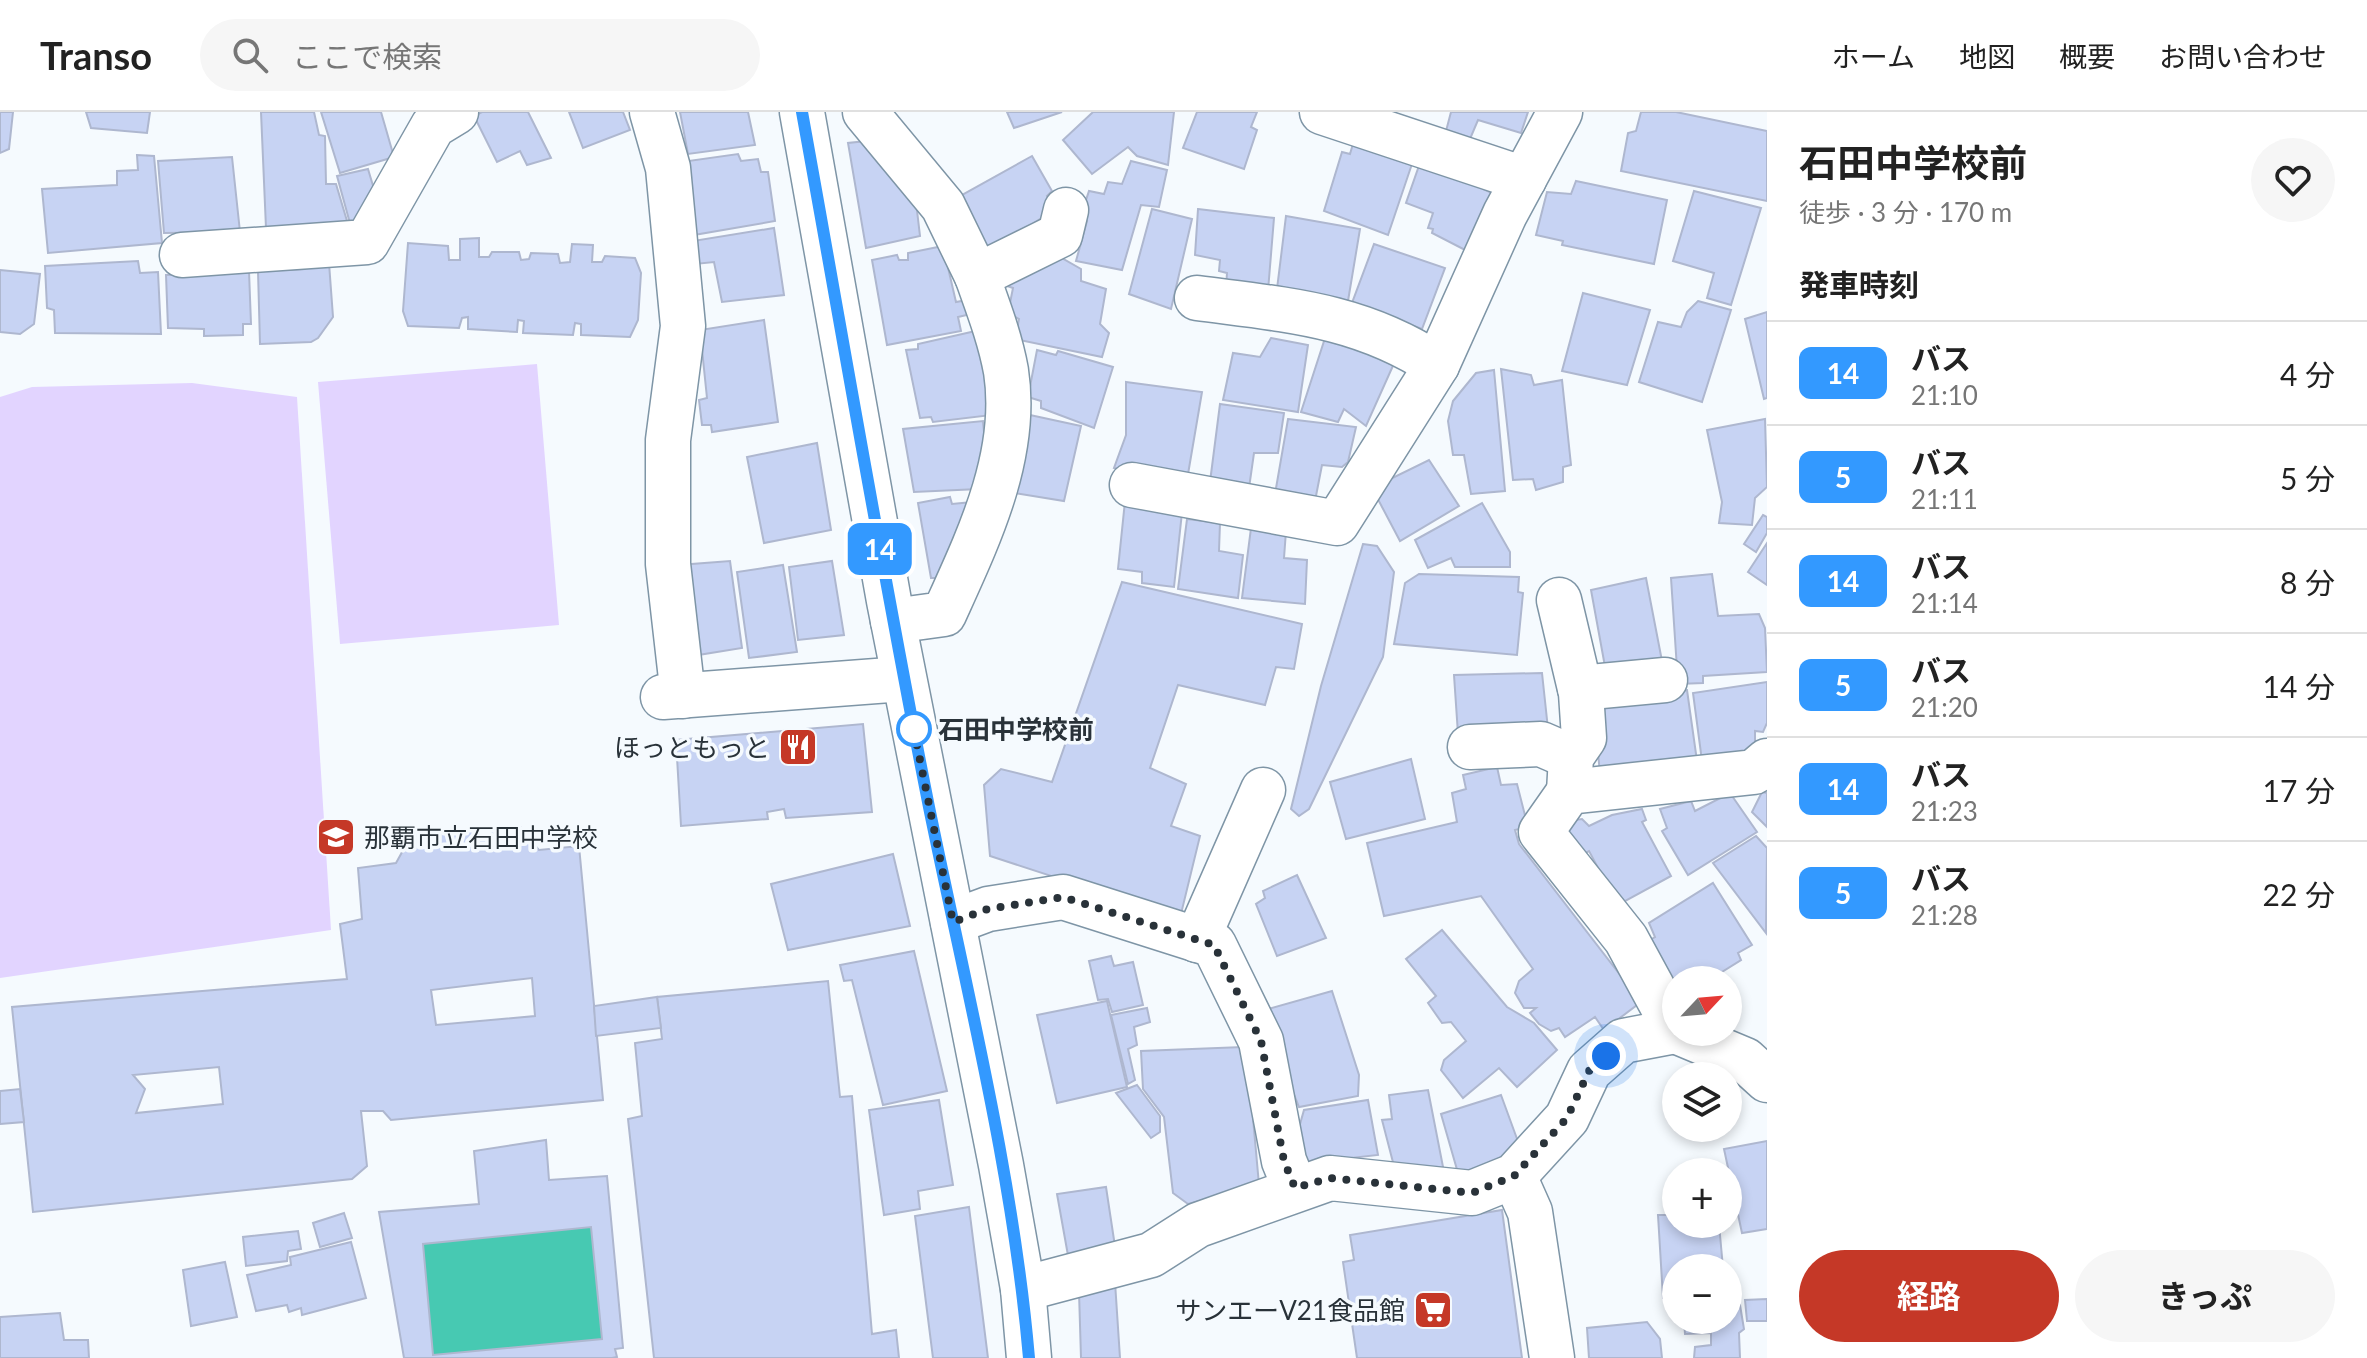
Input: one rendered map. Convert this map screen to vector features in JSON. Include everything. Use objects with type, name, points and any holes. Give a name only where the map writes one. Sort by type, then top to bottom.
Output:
[{"type":"street","points":[[182,255],[367,242],[433,126],[456,112]]},
{"type":"street","points":[[652,112],[668,168],[683,326],[668,440],[668,564],[673,697],[903,679]]},
{"type":"street","points":[[802,112],[903,679],[1023,1289],[1029,1358]]},
{"type":"street","points":[[865,112],[943,206],[977,276],[1006,372],[1007,422],[994,497],[944,614],[893,621]]},
{"type":"street","points":[[1322,112],[1524,179]]},
{"type":"street","points":[[1132,485],[1337,523],[1437,365],[1524,179],[1560,112]]},
{"type":"street","points":[[977,276],[1060,235],[1066,210]]},
{"type":"street","points":[[1197,298],[1323,315],[1400,342],[1437,365]]},
{"type":"street","points":[[1559,600],[1580,688],[1584,738],[1570,775],[1541,832],[1626,939],[1662,1004]]},
{"type":"street","points":[[1580,688],[1665,680]]},
{"type":"street","points":[[1470,747],[1541,744],[1570,775],[1754,772],[1767,761]]},
{"type":"street","points":[[1197,940],[1263,790]]},
{"type":"street","points":[[953,922],[988,909],[1063,897],[1214,945],[1261,1041],[1284,1161],[1295,1188]]},
{"type":"street","points":[[1023,1289],[1151,1255],[1198,1225],[1330,1178],[1472,1193],[1514,1176],[1567,1118],[1589,1071],[1623,1041],[1662,1034]]},
{"type":"street","points":[[1712,1046],[1745,1060],[1767,1080]]},
{"type":"street","points":[[1514,1176],[1530,1212],[1552,1358]]},
{"type":"shaded area","points":[[537,364],[559,625],[340,644],[318,382]]},
{"type":"shaded area","points":[[192,383],[297,397],[331,930],[0,978],[0,397],[32,387]]},
{"type":"shaded area","points":[[591,1227],[602,1339],[433,1355],[423,1244]]},
{"type":"building","points":[[0,112],[13,112],[9,149],[0,153]]},
{"type":"building","points":[[86,112],[150,112],[147,133],[91,128]]},
{"type":"building","points":[[261,112],[314,112],[319,135],[325,136],[326,184],[336,184],[350,231],[266,228]]},
{"type":"building","points":[[321,112],[381,112],[394,157],[340,173]]},
{"type":"building","points":[[482,112],[528,112],[551,158],[527,165],[520,151],[497,162],[474,116]]},
{"type":"building","points":[[569,112],[623,112],[630,130],[583,148]]},
{"type":"building","points":[[680,112],[748,112],[755,145],[688,154]]},
{"type":"building","points":[[1007,112],[1062,112],[1014,128]]},
{"type":"building","points":[[1093,112],[1174,112],[1168,165],[1137,156],[1128,147],[1092,174],[1063,140]]},
{"type":"building","points":[[1197,112],[1257,112],[1251,127],[1257,130],[1244,169],[1183,148]]},
{"type":"building","points":[[1451,112],[1528,112],[1521,133],[1478,120],[1470,139],[1446,131]]},
{"type":"building","points":[[1641,112],[1676,112],[1767,131],[1767,201],[1621,171],[1628,133],[1636,131]]},
{"type":"building","points":[[1355,137],[1415,155],[1388,235],[1324,211],[1342,152],[1350,154]]},
{"type":"building","points":[[876,140],[916,202],[920,236],[866,248],[848,143]]},
{"type":"building","points":[[738,154],[741,161],[758,159],[761,172],[768,172],[775,221],[688,236],[681,162]]},
{"type":"building","points":[[137,155],[154,156],[162,243],[48,253],[42,189],[117,185],[117,171],[138,170]]},
{"type":"building","points":[[1032,156],[1052,191],[1047,196],[1051,204],[1048,214],[1034,223],[1037,230],[989,257],[955,199]]},
{"type":"building","points":[[232,157],[240,232],[164,233],[158,161]]},
{"type":"building","points":[[1421,160],[1485,178],[1483,189],[1494,194],[1471,253],[1432,233],[1433,229],[1428,228],[1433,213],[1406,203]]},
{"type":"building","points":[[1131,161],[1167,170],[1159,207],[1141,205],[1122,270],[1076,261],[1087,221],[1080,218],[1089,191],[1104,194],[1108,182],[1122,184]]},
{"type":"building","points":[[368,169],[377,199],[351,227],[337,176]]},
{"type":"building","points":[[1576,181],[1667,200],[1654,264],[1562,245],[1563,241],[1536,235],[1547,192],[1571,194]]},
{"type":"building","points":[[1694,191],[1761,208],[1731,305],[1707,298],[1714,273],[1673,261]]},
{"type":"building","points":[[1152,209],[1192,219],[1171,309],[1129,294]]},
{"type":"building","points":[[1198,209],[1274,218],[1268,291],[1226,287],[1227,273],[1219,271],[1220,260],[1195,255]]},
{"type":"building","points":[[1286,216],[1360,229],[1348,301],[1277,289]]},
{"type":"building","points":[[774,228],[784,295],[722,302],[714,262],[695,264],[693,241]]},
{"type":"building","points":[[479,238],[479,257],[489,257],[492,252],[519,252],[521,260],[529,259],[531,253],[558,254],[560,263],[570,262],[572,244],[593,245],[592,262],[602,262],[605,256],[635,258],[641,273],[638,320],[630,337],[581,335],[581,324],[575,323],[573,335],[523,333],[524,321],[518,320],[517,332],[468,329],[468,317],[462,318],[459,328],[408,326],[403,311],[408,243],[448,246],[449,260],[460,260],[460,239]]},
{"type":"building","points":[[1374,244],[1445,268],[1422,329],[1352,303]]},
{"type":"building","points":[[943,246],[956,302],[967,300],[971,314],[958,317],[961,331],[887,345],[872,260],[897,255],[899,260],[908,260],[908,253]]},
{"type":"building","points":[[1053,253],[1081,269],[1081,281],[1106,289],[1100,324],[1109,333],[1102,357],[1015,339],[1019,319],[1008,313],[1013,288],[1004,285]]},
{"type":"building","points":[[138,261],[140,273],[158,272],[161,334],[55,333],[54,310],[47,308],[45,266]]},
{"type":"building","points":[[311,263],[329,263],[333,317],[318,338],[311,342],[260,344],[258,271],[305,269]]},
{"type":"building","points":[[0,270],[40,274],[34,324],[20,334],[0,332]]},
{"type":"building","points":[[249,271],[251,324],[243,324],[243,335],[204,336],[204,329],[168,328],[166,275]]},
{"type":"building","points":[[1583,293],[1650,310],[1627,385],[1562,371]]},
{"type":"building","points":[[1698,301],[1731,310],[1702,402],[1639,382],[1658,322],[1681,327],[1687,312]]},
{"type":"building","points":[[1767,312],[1767,398],[1764,399],[1745,319]]},
{"type":"building","points":[[764,320],[778,422],[712,432],[711,425],[702,425],[699,400],[707,398],[700,330]]},
{"type":"building","points":[[980,330],[992,415],[933,422],[931,417],[920,418],[906,350],[918,349],[918,344]]},
{"type":"building","points":[[1326,335],[1396,359],[1366,426],[1344,409],[1338,422],[1301,412]]},
{"type":"building","points":[[1271,338],[1308,345],[1298,412],[1223,400],[1233,353],[1260,357]]},
{"type":"building","points":[[1037,350],[1056,355],[1058,351],[1113,367],[1094,428],[1041,408],[1041,401],[1028,397]]},
{"type":"building","points":[[1501,369],[1531,375],[1534,385],[1562,380],[1571,465],[1563,467],[1563,482],[1536,490],[1533,479],[1513,480]]},
{"type":"building","points":[[1494,370],[1505,491],[1471,494],[1464,455],[1453,455],[1448,421],[1453,401],[1476,373]]},
{"type":"building","points":[[1126,382],[1202,392],[1187,480],[1114,468],[1126,435]]},
{"type":"building","points":[[1220,404],[1284,413],[1278,453],[1254,453],[1249,488],[1210,482]]},
{"type":"building","points":[[1030,415],[1081,426],[1064,501],[1015,493]]},
{"type":"building","points":[[1288,419],[1356,427],[1348,462],[1342,467],[1322,465],[1315,501],[1275,494]]},
{"type":"building","points":[[1765,419],[1767,487],[1755,498],[1752,525],[1719,523],[1722,502],[1707,430]]},
{"type":"building","points":[[983,421],[987,466],[979,489],[914,492],[903,429]]},
{"type":"building","points":[[817,443],[831,530],[764,543],[747,457]]},
{"type":"building","points":[[1429,460],[1459,506],[1400,541],[1372,488]]},
{"type":"building","points":[[950,497],[952,504],[973,502],[942,578],[931,578],[918,503]]},
{"type":"building","points":[[1125,501],[1183,503],[1174,587],[1142,583],[1142,572],[1118,569]]},
{"type":"building","points":[[1482,503],[1510,552],[1510,567],[1455,567],[1451,558],[1428,568],[1415,540]]},
{"type":"building","points":[[1763,515],[1767,517],[1767,533],[1756,552],[1744,544]]},
{"type":"building","points":[[1187,519],[1220,523],[1219,551],[1243,555],[1238,598],[1178,589]]},
{"type":"building","points":[[1251,528],[1286,531],[1284,558],[1307,560],[1305,604],[1242,598]]},
{"type":"building","points":[[1767,543],[1767,585],[1748,572]]},
{"type":"building","points":[[1363,544],[1377,546],[1394,572],[1383,657],[1309,809],[1299,816],[1291,809],[1321,686]]},
{"type":"building","points":[[730,561],[742,648],[692,656],[679,565]]},
{"type":"building","points":[[832,561],[844,635],[798,640],[789,567]]},
{"type":"building","points":[[783,565],[797,652],[749,658],[737,572]]},
{"type":"building","points":[[1419,574],[1519,577],[1518,592],[1523,593],[1517,655],[1394,644],[1405,583]]},
{"type":"building","points":[[1712,574],[1718,616],[1759,614],[1765,628],[1767,672],[1703,676],[1703,683],[1678,684],[1671,578]]},
{"type":"building","points":[[1646,578],[1662,661],[1606,672],[1591,590]]},
{"type":"building","points":[[1122,582],[1302,624],[1294,669],[1276,667],[1265,705],[1178,685],[1150,768],[1186,784],[1171,826],[1200,836],[1180,918],[990,856],[984,785],[1001,769],[1052,782]]},
{"type":"building","points":[[1542,673],[1548,729],[1458,734],[1454,675]]},
{"type":"building","points":[[1767,682],[1767,723],[1763,732],[1755,731],[1755,755],[1702,761],[1693,693]]},
{"type":"building","points":[[1687,690],[1698,768],[1600,774],[1594,709],[1601,700]]},
{"type":"building","points":[[863,724],[872,812],[786,818],[784,809],[767,812],[768,819],[681,826],[676,740]]},
{"type":"building","points":[[1411,759],[1425,819],[1346,839],[1330,782]]},
{"type":"building","points":[[1497,767],[1501,785],[1517,784],[1528,827],[1515,830],[1519,844],[1641,1002],[1604,1030],[1595,1017],[1565,1037],[1559,1028],[1551,1031],[1539,1024],[1530,1013],[1536,1008],[1524,1008],[1515,993],[1519,981],[1533,969],[1481,896],[1384,916],[1367,843],[1457,822],[1452,793],[1466,789],[1463,775]]},
{"type":"building","points":[[1762,792],[1767,793],[1767,827],[1752,812]]},
{"type":"building","points":[[1730,793],[1757,832],[1688,875],[1662,831],[1667,828],[1660,809],[1691,801],[1695,811]]},
{"type":"building","points":[[1642,809],[1646,820],[1642,822],[1671,876],[1618,905],[1589,851],[1576,858],[1563,842],[1569,821],[1582,819],[1589,826],[1612,815]]},
{"type":"building","points":[[519,825],[539,850],[579,846],[603,1100],[391,1120],[383,1111],[361,1111],[367,1166],[352,1179],[33,1212],[12,1007],[347,979],[340,924],[362,919],[358,868],[396,863],[411,836]],"holes":[[[532,978],[535,1016],[436,1025],[431,990]],[[219,1067],[223,1104],[136,1113],[145,1089],[133,1075]]]},
{"type":"building","points":[[1756,836],[1767,848],[1766,933],[1713,863]]},
{"type":"building","points":[[893,854],[910,926],[788,950],[771,884]]},
{"type":"building","points":[[1297,875],[1326,938],[1277,956],[1256,904],[1265,898],[1263,891]]},
{"type":"building","points":[[1713,883],[1752,945],[1738,953],[1741,960],[1731,966],[1662,966],[1662,971],[1643,944],[1655,937],[1649,923]]},
{"type":"building","points":[[1442,930],[1507,1007],[1534,1023],[1557,1050],[1517,1087],[1499,1068],[1463,1098],[1441,1070],[1444,1060],[1466,1041],[1451,1022],[1442,1023],[1428,1003],[1436,996],[1406,959]]},
{"type":"building","points":[[914,951],[947,1091],[883,1105],[852,980],[844,981],[840,965]]},
{"type":"building","points":[[1111,956],[1114,966],[1133,962],[1143,1005],[1112,1012],[1108,999],[1098,1000],[1089,961]]},
{"type":"building","points":[[828,981],[840,1097],[852,1096],[872,1334],[896,1330],[899,1358],[654,1358],[628,1119],[642,1116],[635,1043],[662,1039],[657,997]]},
{"type":"building","points":[[1332,991],[1359,1075],[1358,1096],[1299,1107],[1261,1011]]},
{"type":"building","points":[[657,997],[661,1028],[596,1036],[594,1006]]},
{"type":"building","points":[[1107,1001],[1127,1087],[1057,1103],[1037,1015]]},
{"type":"building","points":[[1147,1008],[1150,1022],[1134,1027],[1137,1045],[1128,1049],[1135,1080],[1128,1084],[1111,1015]]},
{"type":"building","points":[[1243,1047],[1264,1115],[1253,1118],[1259,1185],[1188,1204],[1173,1193],[1164,1117],[1143,1089],[1141,1051]]},
{"type":"building","points":[[1137,1085],[1160,1116],[1160,1132],[1151,1138],[1116,1093]]},
{"type":"building","points":[[20,1089],[24,1122],[0,1124],[0,1091]]},
{"type":"building","points":[[1428,1090],[1444,1172],[1395,1170],[1382,1120],[1392,1119],[1389,1095]]},
{"type":"building","points":[[1501,1095],[1520,1147],[1460,1180],[1441,1114]]},
{"type":"building","points":[[939,1100],[953,1185],[918,1191],[920,1209],[884,1215],[869,1110]]},
{"type":"building","points":[[1368,1100],[1378,1155],[1298,1164],[1293,1149],[1304,1110]]},
{"type":"building","points":[[546,1140],[549,1180],[607,1176],[623,1348],[615,1349],[617,1357],[404,1358],[379,1212],[479,1204],[474,1151]],"holes":[[[591,1227],[602,1339],[433,1355],[423,1244]]]},
{"type":"building","points":[[1767,1141],[1767,1229],[1742,1233],[1742,1158],[1726,1158],[1724,1149]]},
{"type":"building","points":[[1106,1187],[1116,1253],[1069,1261],[1057,1194]]},
{"type":"building","points":[[969,1207],[988,1358],[933,1358],[915,1216]]},
{"type":"building","name":"サンエーV21食品館","points":[[1502,1210],[1522,1358],[1357,1358],[1343,1262],[1354,1260],[1350,1235]]},
{"type":"building","points":[[344,1213],[352,1238],[320,1247],[313,1223]]},
{"type":"building","points":[[1658,1215],[1662,1215],[1662,1238],[1720,1238],[1722,1254],[1662,1254],[1662,1281]]},
{"type":"building","points":[[298,1231],[301,1249],[288,1251],[287,1261],[246,1266],[243,1237]]},
{"type":"building","points":[[351,1242],[366,1298],[302,1315],[301,1308],[289,1312],[287,1305],[256,1311],[247,1275],[291,1265],[290,1257]]},
{"type":"building","points":[[225,1262],[237,1317],[191,1326],[183,1270]]},
{"type":"building","points":[[1115,1282],[1120,1358],[1081,1358],[1079,1292]]},
{"type":"building","points":[[1767,1299],[1767,1321],[1747,1321],[1745,1300]]},
{"type":"building","points":[[60,1313],[64,1340],[88,1340],[89,1358],[0,1358],[0,1317]]},
{"type":"building","points":[[1647,1322],[1660,1339],[1662,1358],[1589,1358],[1587,1328]]},
{"type":"building","points":[[1711,1334],[1739,1334],[1740,1358],[1694,1358],[1695,1347],[1711,1345]]},
{"type":"bus line","name":"14","points":[[802,112],[903,679],[1001,1165],[1023,1289],[1029,1358]]},
{"type":"place","name":"石田中学校前","points":[[914,729]]},
{"type":"place","name":"ほっともっと","points":[[798,747]]},
{"type":"place","name":"那覇市立石田中学校","points":[[336,837]]},
{"type":"place","name":"サンエーV21食品館","points":[[1433,1310]]},
{"type":"route","points":[[914,729],[911,716],[953,922],[988,909],[1063,897],[1214,945],[1261,1041],[1284,1161],[1295,1188],[1330,1178],[1472,1193],[1514,1176],[1567,1118],[1589,1071],[1606,1056]]}]
